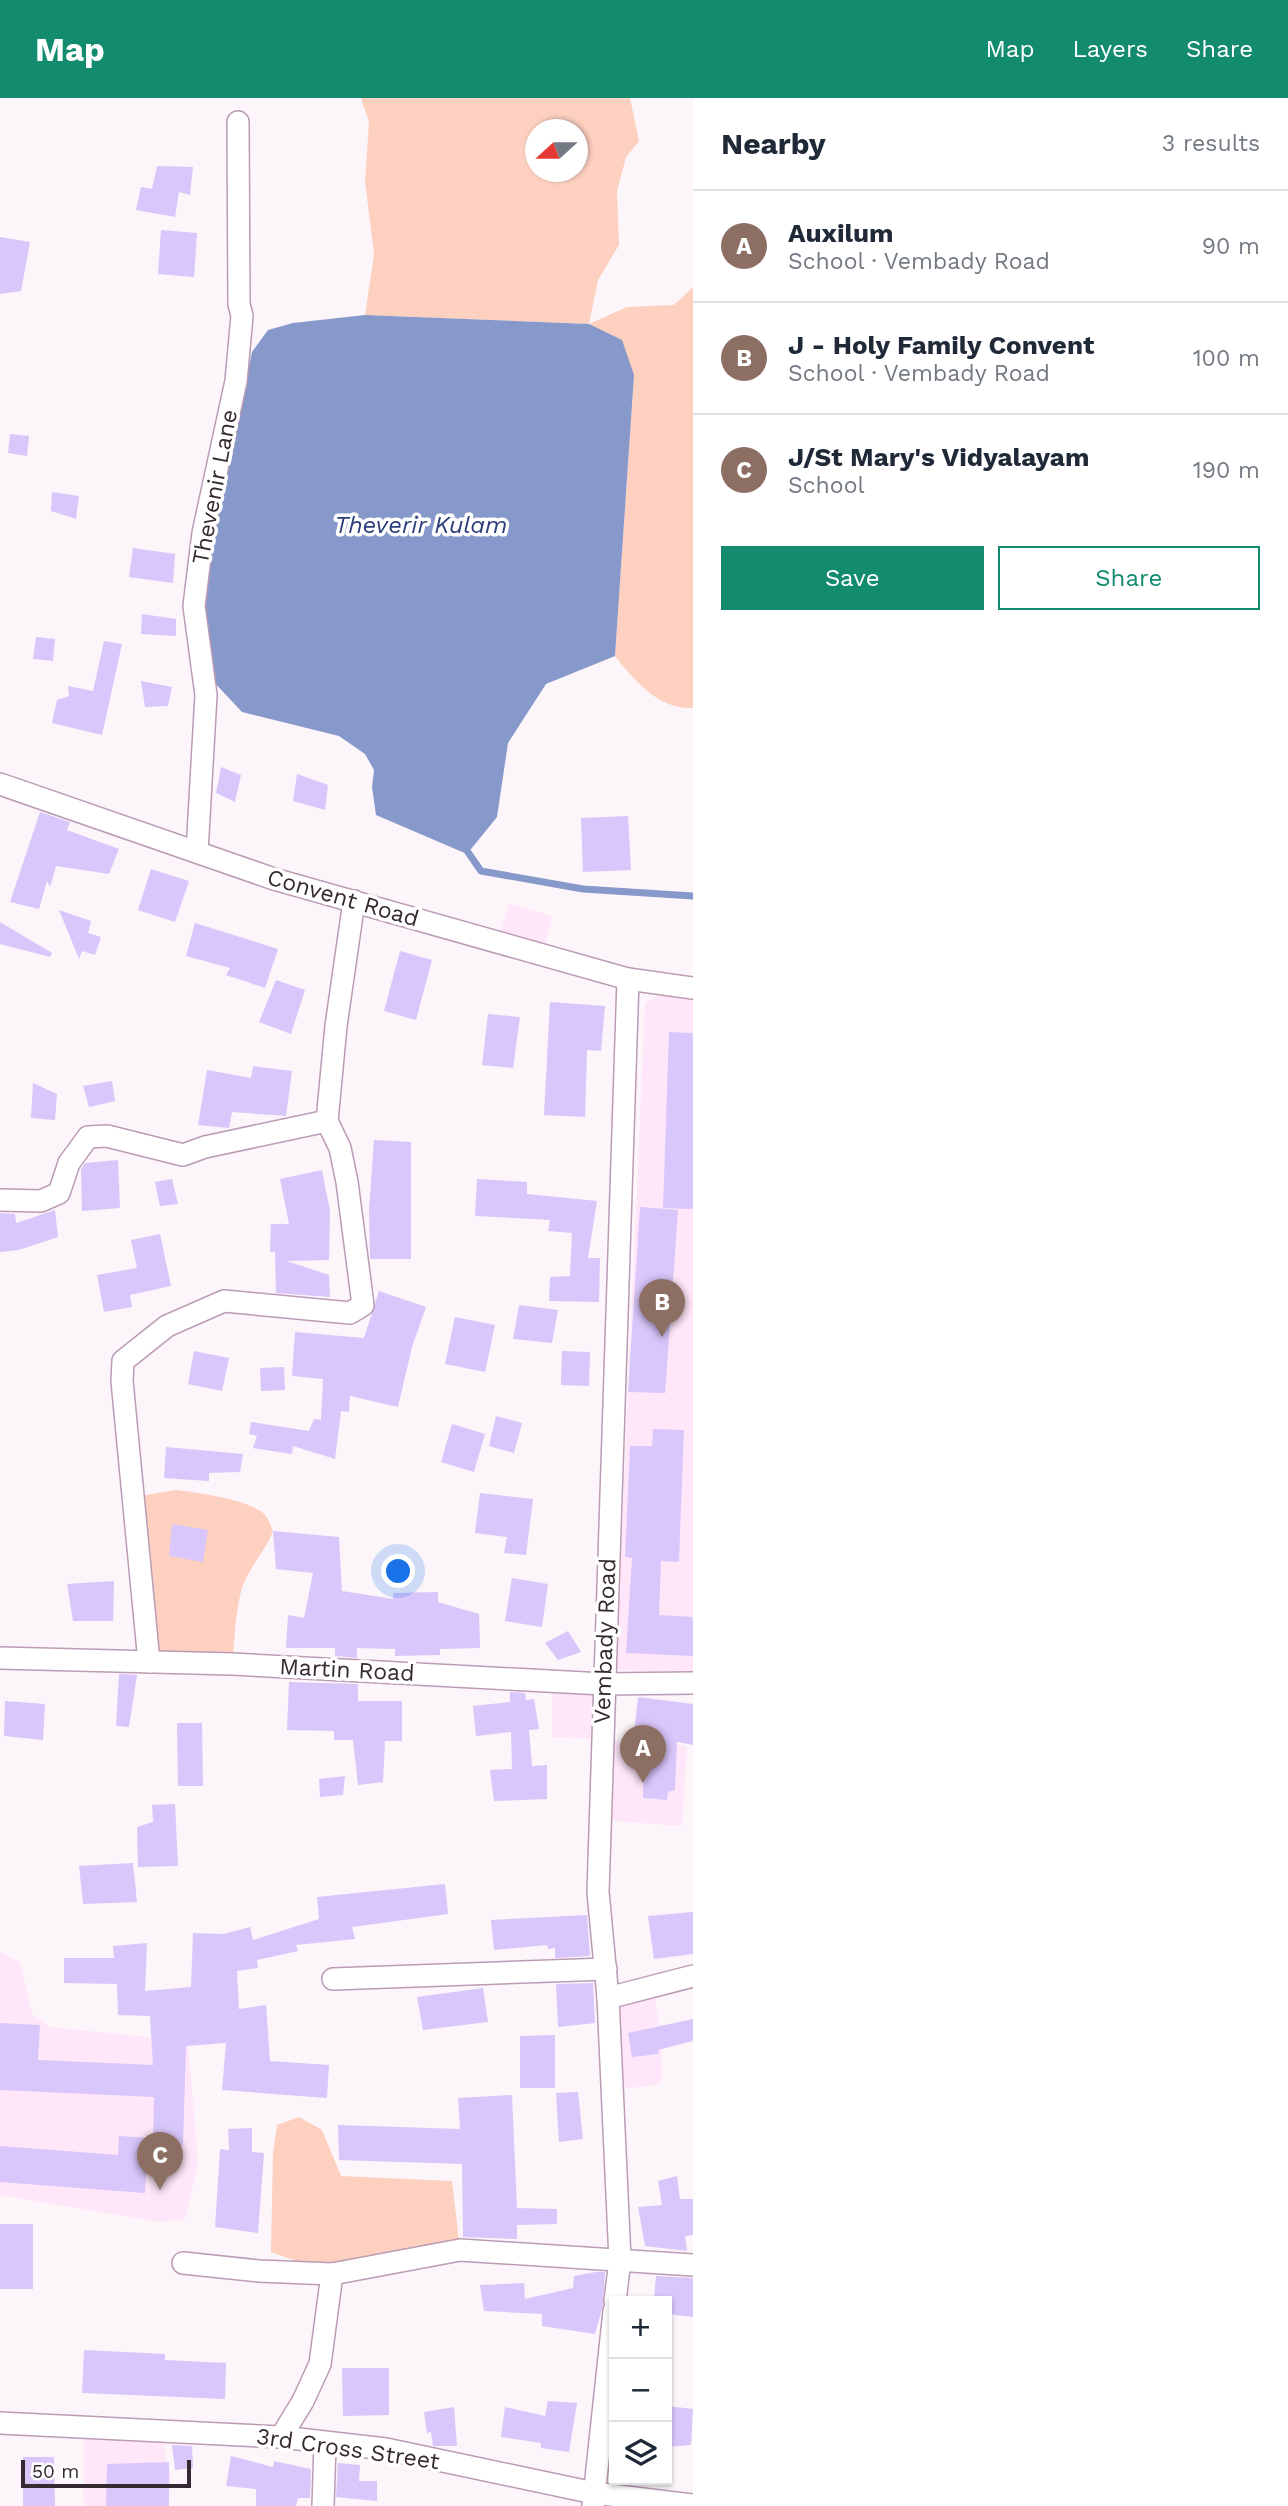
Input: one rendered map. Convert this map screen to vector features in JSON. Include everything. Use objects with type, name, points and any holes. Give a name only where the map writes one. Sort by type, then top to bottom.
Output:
[{"type":"street","name":"Thevenir Lane","points":[[197,852],[206,695],[194,606],[203,533],[236,381],[239,355],[242,316],[239,304],[238,122]]},
{"type":"street","name":"Convent Road","points":[[1,787],[274,879],[628,979],[693,988]]},
{"type":"street","points":[[149,1662],[121,1381],[123,1360],[167,1325],[224,1301],[350,1313],[363,1305],[340,1148],[327,1121],[336,1026],[354,901]]},
{"type":"street","name":"Vembady Road","points":[[616,2296],[620,2260],[608,1998],[598,1892],[628,979]]},
{"type":"street","points":[[0,1200],[41,1201],[59,1193],[69,1163],[88,1137],[107,1136],[183,1155],[205,1147],[327,1121]]},
{"type":"street","name":"Martin Road","points":[[0,1658],[149,1662],[603,1684],[693,1684]]},
{"type":"street","points":[[333,1979],[606,1969]]},
{"type":"street","points":[[608,1998],[693,1976]]},
{"type":"street","points":[[183,2263],[259,2271],[332,2274],[460,2250],[693,2265]]},
{"type":"street","points":[[281,2437],[303,2401],[320,2364],[332,2274]]},
{"type":"street","points":[[594,2499],[609,2358]]},
{"type":"street","name":"3rd Cross Street","points":[[0,2423],[281,2437],[386,2449],[594,2499],[693,2505]]},
{"type":"street","points":[[323,2506],[326,2444]]},
{"type":"shaded area","points":[[361,98],[630,98],[639,141],[626,157],[617,192],[619,245],[598,280],[589,324],[365,315],[374,254],[365,181],[369,122]]},
{"type":"shaded area","points":[[693,287],[693,708],[669,704],[658,699],[630,675],[615,656],[634,375],[589,324],[627,307],[674,305]]},
{"type":"shaded area","points":[[509,903],[552,916],[543,955],[498,942]]},
{"type":"shaded area","points":[[662,995],[693,1000],[693,1672],[616,1670],[645,1003]]},
{"type":"shaded area","points":[[175,1490],[250,1505],[266,1516],[273,1531],[242,1588],[232,1664],[149,1662],[134,1497]]},
{"type":"shaded area","points":[[552,1681],[603,1684],[602,1739],[552,1737]]},
{"type":"shaded area","points":[[602,1739],[687,1746],[682,1826],[600,1820]]},
{"type":"shaded area","points":[[0,1952],[20,1962],[32,2014],[50,2027],[188,2041],[198,2165],[185,2219],[161,2222],[0,2195]]},
{"type":"shaded area","points":[[653,1987],[661,2038],[662,2078],[657,2084],[646,2087],[612,2088],[608,1998]]},
{"type":"shaded area","points":[[299,2117],[322,2130],[341,2176],[452,2181],[460,2250],[332,2274],[271,2252],[273,2153],[277,2125]]},
{"type":"shaded area","points":[[85,2429],[161,2432],[171,2479],[166,2506],[86,2506],[83,2500]]},
{"type":"water","name":"Theverir Kulam","points":[[365,315],[589,324],[622,340],[634,375],[615,656],[546,684],[508,743],[497,817],[467,854],[376,815],[372,787],[374,770],[365,754],[339,736],[242,712],[211,679],[202,578],[252,352],[268,330],[293,323]]},
{"type":"building","points":[[157,166],[193,167],[190,195],[179,192],[175,217],[136,210],[141,187],[152,189]]},
{"type":"building","points":[[161,230],[197,233],[194,277],[158,274]]},
{"type":"building","points":[[0,237],[30,242],[21,291],[0,294]]},
{"type":"building","points":[[10,434],[29,436],[27,456],[8,453]]},
{"type":"building","points":[[52,492],[79,496],[76,519],[51,511]]},
{"type":"building","points":[[133,548],[175,554],[173,583],[129,577]]},
{"type":"building","points":[[142,614],[176,619],[176,636],[141,634]]},
{"type":"building","points":[[36,637],[55,639],[53,661],[33,659]]},
{"type":"building","points":[[104,641],[122,644],[102,735],[52,723],[57,700],[69,696],[68,686],[93,691]]},
{"type":"building","points":[[141,681],[172,687],[168,706],[145,707]]},
{"type":"building","points":[[221,767],[241,775],[235,802],[216,793]]},
{"type":"building","points":[[297,774],[328,785],[325,810],[293,801]]},
{"type":"building","points":[[40,812],[70,822],[67,830],[119,849],[109,874],[56,866],[50,887],[47,881],[39,909],[10,902]]},
{"type":"building","points":[[628,816],[631,870],[583,872],[581,818]]},
{"type":"building","points":[[151,869],[189,881],[175,922],[138,910]]},
{"type":"building","points":[[59,910],[91,921],[88,933],[101,937],[95,955],[82,951],[79,959]]},
{"type":"building","points":[[0,922],[52,953],[50,957],[0,944]]},
{"type":"building","points":[[195,923],[278,949],[265,988],[226,975],[230,968],[186,956]]},
{"type":"building","points":[[400,951],[432,960],[416,1020],[384,1011]]},
{"type":"building","points":[[276,980],[305,990],[291,1034],[259,1022]]},
{"type":"building","points":[[550,1002],[605,1006],[601,1051],[587,1050],[585,1117],[544,1115]]},
{"type":"building","points":[[488,1014],[520,1017],[513,1068],[482,1065]]},
{"type":"building","points":[[669,1032],[693,1033],[693,1209],[663,1208]]},
{"type":"building","points":[[253,1066],[292,1071],[286,1116],[232,1112],[229,1128],[198,1125],[207,1070],[251,1078]]},
{"type":"building","points":[[112,1081],[115,1101],[89,1107],[83,1086]]},
{"type":"building","points":[[33,1083],[57,1094],[55,1120],[31,1118]]},
{"type":"building","points":[[374,1140],[411,1142],[411,1259],[370,1259],[369,1210]]},
{"type":"building","points":[[118,1160],[120,1208],[82,1211],[81,1169],[85,1163]]},
{"type":"building","points":[[322,1170],[330,1211],[329,1260],[287,1261],[329,1275],[330,1297],[276,1293],[275,1252],[270,1252],[271,1224],[289,1224],[280,1179]]},
{"type":"building","points":[[172,1179],[178,1204],[160,1206],[155,1182]]},
{"type":"building","points":[[477,1179],[527,1182],[527,1194],[597,1201],[588,1258],[600,1258],[599,1302],[549,1301],[550,1277],[570,1276],[572,1233],[548,1231],[550,1220],[475,1216]]},
{"type":"building","points":[[640,1207],[678,1210],[665,1393],[628,1392]]},
{"type":"building","points":[[55,1210],[58,1237],[19,1250],[0,1252],[0,1213],[15,1214],[16,1223]]},
{"type":"building","points":[[160,1234],[171,1286],[130,1295],[132,1307],[104,1312],[97,1275],[137,1268],[131,1240]]},
{"type":"building","points":[[379,1291],[426,1307],[412,1347],[398,1407],[350,1396],[349,1412],[341,1411],[335,1459],[293,1446],[292,1454],[253,1448],[257,1436],[249,1434],[251,1422],[309,1431],[314,1419],[321,1420],[323,1379],[292,1376],[295,1332],[364,1338]]},
{"type":"building","points":[[519,1305],[558,1310],[552,1343],[513,1339]]},
{"type":"building","points":[[455,1317],[495,1325],[485,1372],[445,1364]]},
{"type":"building","points":[[194,1351],[229,1358],[222,1391],[188,1384]]},
{"type":"building","points":[[562,1351],[590,1352],[589,1386],[561,1385]]},
{"type":"building","points":[[284,1367],[285,1390],[261,1391],[260,1368]]},
{"type":"building","points":[[496,1416],[522,1423],[514,1453],[489,1446]]},
{"type":"building","points":[[452,1424],[485,1434],[474,1472],[441,1462]]},
{"type":"building","points":[[653,1429],[684,1430],[679,1562],[661,1561],[659,1615],[693,1617],[693,1656],[626,1653],[632,1558],[625,1557],[630,1446],[652,1446]]},
{"type":"building","points":[[166,1447],[243,1454],[240,1472],[209,1473],[209,1481],[164,1478]]},
{"type":"building","points":[[480,1493],[533,1499],[526,1555],[504,1553],[507,1537],[475,1533]]},
{"type":"building","points":[[172,1524],[208,1530],[203,1562],[169,1556]]},
{"type":"building","points":[[273,1531],[339,1537],[342,1591],[393,1599],[393,1593],[438,1592],[438,1602],[479,1614],[480,1648],[440,1649],[440,1655],[395,1656],[395,1649],[357,1648],[357,1658],[335,1656],[335,1648],[286,1648],[288,1615],[304,1618],[313,1573],[276,1569]]},
{"type":"building","points":[[512,1578],[548,1584],[542,1627],[505,1621]]},
{"type":"building","points":[[114,1581],[113,1621],[73,1621],[67,1584]]},
{"type":"building","points":[[568,1631],[581,1652],[558,1660],[545,1643]]},
{"type":"building","points":[[119,1674],[137,1675],[129,1727],[116,1726]]},
{"type":"building","points":[[289,1682],[358,1684],[358,1701],[402,1701],[402,1741],[385,1741],[383,1782],[358,1785],[353,1740],[334,1740],[334,1731],[287,1730]]},
{"type":"building","points":[[510,1692],[525,1693],[526,1700],[534,1699],[539,1729],[529,1730],[532,1766],[547,1765],[547,1799],[494,1801],[490,1770],[512,1769],[511,1732],[476,1736],[473,1706],[510,1702]]},
{"type":"building","points":[[638,1697],[693,1704],[693,1745],[677,1742],[675,1790],[668,1792],[667,1800],[643,1798],[644,1736],[634,1735]]},
{"type":"building","points":[[5,1701],[45,1704],[43,1740],[4,1736]]},
{"type":"building","points":[[177,1723],[202,1723],[203,1786],[178,1786]]},
{"type":"building","points":[[345,1776],[343,1795],[320,1797],[319,1779]]},
{"type":"building","points":[[175,1804],[178,1866],[138,1867],[137,1827],[153,1822],[152,1805]]},
{"type":"building","points":[[133,1863],[137,1902],[83,1904],[79,1866]]},
{"type":"building","points":[[445,1884],[448,1914],[352,1927],[355,1939],[296,1945],[298,1951],[257,1960],[258,1968],[237,1971],[239,2009],[266,2005],[270,2061],[329,2065],[327,2098],[222,2090],[226,2043],[186,2046],[183,2145],[153,2144],[154,2097],[0,2090],[0,2023],[40,2025],[38,2060],[153,2065],[150,2016],[118,2015],[117,1984],[64,1983],[64,1958],[114,1958],[113,1946],[147,1943],[145,1991],[191,1987],[193,1933],[224,1934],[250,1927],[253,1940],[319,1919],[317,1897]]},
{"type":"building","points":[[693,1912],[693,1954],[654,1959],[648,1916]]},
{"type":"building","points":[[587,1915],[590,1956],[555,1958],[555,1948],[548,1949],[547,1945],[494,1950],[491,1920]]},
{"type":"building","points":[[593,1983],[595,2023],[558,2027],[556,1984]]},
{"type":"building","points":[[483,1988],[488,2022],[423,2030],[417,1997]]},
{"type":"building","points":[[693,2019],[693,2041],[658,2050],[659,2054],[632,2057],[628,2033]]},
{"type":"building","points":[[555,2035],[555,2088],[520,2088],[520,2036]]},
{"type":"building","points":[[578,2092],[583,2139],[559,2142],[556,2093]]},
{"type":"building","points":[[512,2095],[517,2208],[557,2209],[557,2224],[517,2225],[517,2239],[463,2237],[462,2164],[339,2160],[338,2125],[460,2129],[458,2098]]},
{"type":"building","points":[[252,2128],[252,2152],[264,2153],[258,2233],[215,2227],[220,2149],[229,2150],[228,2129]]},
{"type":"building","points":[[119,2136],[148,2138],[145,2193],[0,2182],[0,2146],[118,2155]]},
{"type":"building","points":[[677,2176],[680,2199],[693,2199],[693,2235],[685,2236],[687,2251],[645,2246],[638,2207],[662,2205],[658,2181]]},
{"type":"building","points":[[0,2224],[33,2224],[33,2289],[0,2289]]},
{"type":"building","points":[[605,2272],[603,2305],[595,2334],[542,2326],[542,2314],[484,2311],[480,2285],[524,2283],[525,2299],[573,2288],[574,2276]]},
{"type":"building","points":[[656,2276],[693,2278],[693,2317],[672,2315],[672,2296],[654,2296]]},
{"type":"building","points":[[84,2350],[165,2354],[165,2360],[226,2363],[225,2399],[82,2393]]},
{"type":"building","points":[[342,2368],[389,2368],[389,2415],[343,2416]]},
{"type":"building","points":[[548,2401],[577,2403],[569,2452],[541,2448],[541,2443],[501,2437],[505,2407],[545,2416]]},
{"type":"building","points":[[454,2407],[457,2446],[433,2446],[431,2432],[427,2433],[424,2412]]},
{"type":"building","points":[[672,2407],[693,2409],[691,2445],[672,2447]]},
{"type":"building","points":[[172,2445],[192,2446],[193,2468],[175,2470]]},
{"type":"building","points":[[231,2456],[273,2467],[274,2461],[311,2469],[310,2498],[298,2498],[296,2506],[256,2506],[256,2489],[226,2486]]},
{"type":"building","points":[[23,2457],[54,2457],[55,2506],[23,2506]]},
{"type":"building","points":[[169,2462],[169,2506],[106,2506],[107,2464]]},
{"type":"building","points":[[338,2463],[360,2465],[359,2481],[377,2481],[377,2501],[336,2497]]},
{"type":"waterway","points":[[463,845],[481,871],[583,889],[693,896]]},
{"type":"place","name":"J - Holy Family Convent","points":[[662,1337]]},
{"type":"place","name":"Auxilum","points":[[643,1783]]},
{"type":"place","name":"J/St Mary's Vidyalayam","points":[[160,2190]]}]
